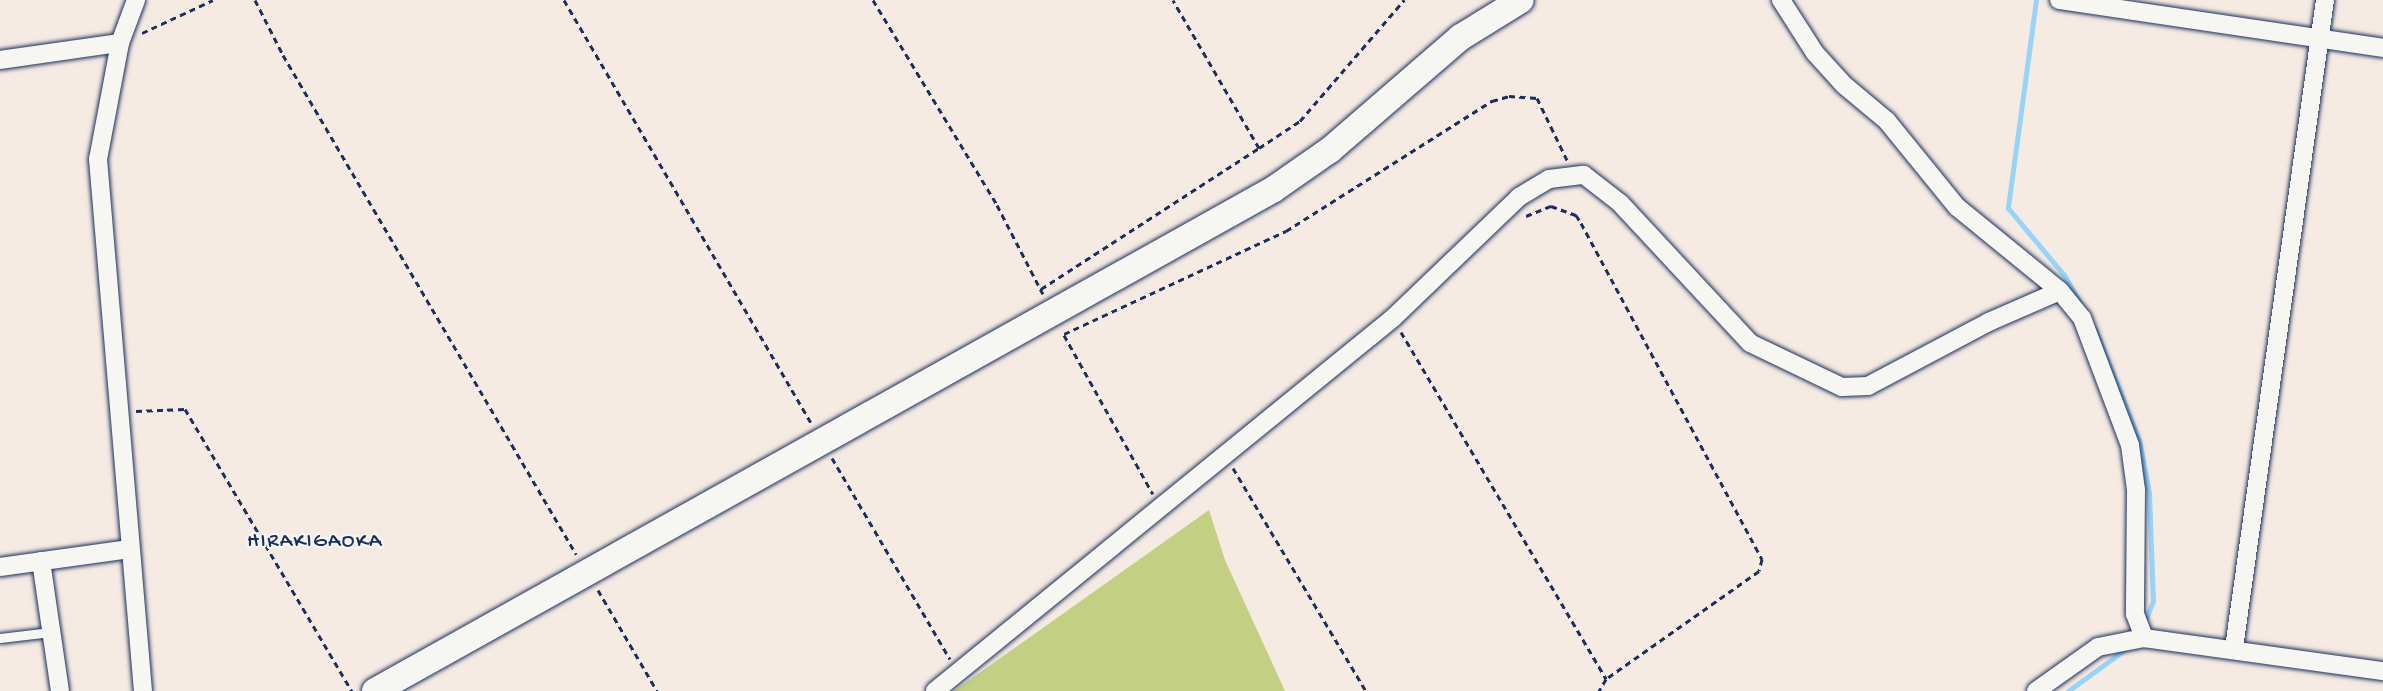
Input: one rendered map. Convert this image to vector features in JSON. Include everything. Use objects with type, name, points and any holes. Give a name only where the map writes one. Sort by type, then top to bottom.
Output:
[{"type":"street","points":[[136,0],[120,43],[98,159],[117,412],[143,691]]},
{"type":"street","points":[[375,691],[823,443],[1059,325],[1274,189],[1330,150],[1461,37],[1521,0]]},
{"type":"street","points":[[1781,0],[1815,53],[1844,85],[1887,121],[1957,207],[2060,291],[2082,318],[2130,445],[2136,490],[2135,615],[2144,638]]},
{"type":"street","points":[[2059,0],[2383,48]]},
{"type":"street","points":[[2234,648],[2325,0]]},
{"type":"street","points":[[0,60],[120,43]]},
{"type":"street","points":[[935,691],[1162,510],[1393,318],[1519,197],[1549,179],[1584,175],[1620,203],[1750,343],[1842,387],[1868,386],[1989,322],[2060,291]]},
{"type":"street","points":[[0,567],[130,549]]},
{"type":"street","points":[[41,561],[60,691]]},
{"type":"street","points":[[2036,691],[2098,647],[2144,638],[2234,648],[2383,671]]},
{"type":"lane","points":[[0,638],[51,633]]},
{"type":"path","points":[[120,43],[213,0]]},
{"type":"path","points":[[255,0],[283,55],[657,691]]},
{"type":"path","points":[[564,0],[958,674]]},
{"type":"path","points":[[873,0],[997,205],[1059,325],[1162,510]]},
{"type":"path","points":[[1173,0],[1259,148]]},
{"type":"path","points":[[1041,289],[1300,121],[1404,0]]},
{"type":"path","points":[[1059,325],[1286,231],[1500,98],[1523,95],[1537,98],[1575,176]]},
{"type":"path","points":[[1500,216],[1516,221],[1551,206],[1576,215],[1762,559],[1759,571],[1606,679],[1599,691]]},
{"type":"path","points":[[1393,318],[1606,679]]},
{"type":"path","points":[[117,412],[185,409],[352,691]]},
{"type":"path","points":[[1226,457],[1366,691]]},
{"type":"green space","points":[[1209,510],[1225,560],[1285,691],[954,691]]},
{"type":"waterway","points":[[2036,0],[2008,208],[2064,275],[2080,303]]},
{"type":"waterway","points":[[2095,329],[2139,440],[2149,493],[2153,601],[2144,623]]},
{"type":"waterway","points":[[2068,691],[2127,648]]},
{"type":"district","name":"HIRAKIGAOKA","points":[[315,543]]}]
